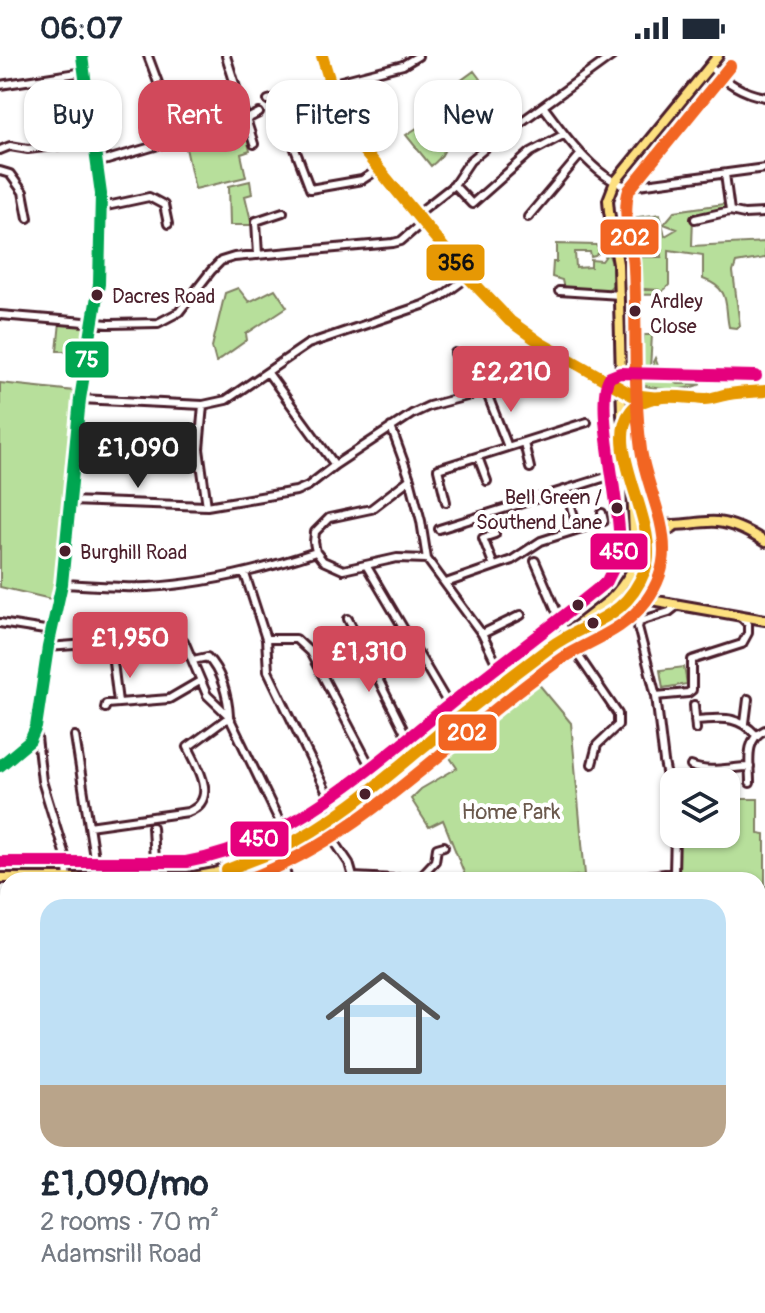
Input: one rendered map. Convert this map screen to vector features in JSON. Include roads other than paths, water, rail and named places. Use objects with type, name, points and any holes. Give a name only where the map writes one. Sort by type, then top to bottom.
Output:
[{"type":"main road","points":[[322,56],[330,80]]},
{"type":"main road","points":[[567,635],[586,629],[626,600],[645,570],[649,544],[624,444],[620,295],[616,241],[608,200],[615,182],[718,56]]},
{"type":"main road","points":[[365,152],[468,277],[510,321],[542,344],[621,389]]},
{"type":"main road","points":[[632,485],[635,560]]},
{"type":"main road","points":[[640,508],[649,518],[673,527]]},
{"type":"main road","points":[[217,872],[290,843],[379,783],[610,600],[626,581],[635,560],[649,544],[673,527],[703,522],[728,524],[765,542]]},
{"type":"main road","points":[[626,581],[651,600]]},
{"type":"main road","points":[[626,600],[651,600],[765,620]]},
{"type":"street","points":[[82,56],[85,80]]},
{"type":"street","points":[[97,163],[179,139],[148,56]]},
{"type":"street","points":[[226,56],[234,80]]},
{"type":"street","points":[[343,80],[403,65],[418,56]]},
{"type":"street","points":[[417,214],[454,185],[470,161],[612,56]]},
{"type":"street","points":[[709,66],[725,81],[749,94],[765,97]]},
{"type":"street","points":[[0,85],[84,72]]},
{"type":"street","points":[[543,106],[563,135],[615,182],[631,186],[765,168]]},
{"type":"street","points":[[250,118],[259,113]]},
{"type":"street","points":[[250,130],[254,144]]},
{"type":"street","points":[[454,185],[472,204],[531,152],[563,135]]},
{"type":"street","points":[[0,150],[10,146],[24,148]]},
{"type":"street","points":[[0,766],[30,741],[36,727],[48,647],[62,584],[80,399],[99,284],[102,207],[95,152]]},
{"type":"street","points":[[296,152],[310,189],[362,180],[379,169]]},
{"type":"street","points":[[528,217],[581,154]]},
{"type":"street","points":[[0,171],[10,174],[23,192],[28,218]]},
{"type":"street","points":[[725,174],[730,211]]},
{"type":"street","points":[[102,207],[149,197],[164,205],[168,224]]},
{"type":"street","points":[[695,219],[730,211],[764,213]]},
{"type":"street","points":[[258,255],[256,221],[283,212]]},
{"type":"street","points":[[0,315],[93,320],[109,324],[158,323],[179,312],[221,261],[393,243],[401,241],[423,222]]},
{"type":"street","points":[[80,399],[203,405],[226,400],[308,344],[423,305],[468,277]]},
{"type":"street","points":[[559,291],[620,295]]},
{"type":"street","points":[[70,501],[207,506],[296,491],[308,486],[391,427],[429,406],[486,391],[526,367],[542,344]]},
{"type":"street","points":[[455,353],[472,395]]},
{"type":"street","points":[[268,373],[335,465]]},
{"type":"street","points":[[486,391],[508,447]]},
{"type":"street","points":[[203,405],[199,449],[207,506]]},
{"type":"street","points":[[446,502],[438,469],[587,422]]},
{"type":"street","points":[[391,427],[410,479],[427,559],[482,634],[505,681]]},
{"type":"street","points":[[524,443],[530,468]]},
{"type":"street","points":[[478,457],[487,481]]},
{"type":"street","points":[[439,529],[622,472]]},
{"type":"street","points":[[410,479],[371,509],[329,518],[321,524],[315,532],[316,552],[330,566],[343,570],[397,558],[427,559]]},
{"type":"street","points":[[567,494],[578,529]]},
{"type":"street","points":[[446,583],[512,560],[541,541],[604,521],[602,513]]},
{"type":"street","points":[[473,541],[495,534]]},
{"type":"street","points":[[483,538],[494,566]]},
{"type":"street","points":[[62,584],[148,587],[245,574],[316,552]]},
{"type":"street","points":[[535,561],[567,635],[618,714],[615,730],[594,749],[592,764]]},
{"type":"street","points":[[366,565],[457,719]]},
{"type":"street","points":[[245,574],[266,639],[268,671],[337,814]]},
{"type":"street","points":[[665,768],[656,696],[638,623],[673,610],[678,605]]},
{"type":"street","points":[[482,634],[521,615]]},
{"type":"street","points":[[656,696],[688,693],[693,685],[692,660],[742,644],[748,633],[748,624],[740,617]]},
{"type":"street","points":[[348,619],[416,755]]},
{"type":"street","points":[[0,623],[51,631]]},
{"type":"street","points":[[48,647],[87,644],[85,629]]},
{"type":"street","points":[[266,639],[296,639],[310,652],[379,783]]},
{"type":"street","points":[[184,641],[207,695],[229,717],[290,843]]},
{"type":"street","points":[[193,660],[207,657],[215,664],[228,703],[229,717]]},
{"type":"street","points":[[113,662],[118,702]]},
{"type":"street","points":[[105,708],[106,704],[118,702],[169,699],[200,681]]},
{"type":"street","points":[[745,723],[748,699]]},
{"type":"street","points":[[694,705],[696,729]]},
{"type":"street","points":[[89,826],[196,808],[203,799],[204,779],[188,747],[229,717]]},
{"type":"street","points":[[695,720],[736,719],[745,723],[755,734]]},
{"type":"street","points":[[36,727],[42,781],[67,872]]},
{"type":"street","points":[[750,783],[751,744],[755,734],[765,730]]},
{"type":"street","points":[[75,736],[96,872]]},
{"type":"street","points":[[691,766],[696,768]]},
{"type":"street","points":[[734,768],[750,767]]},
{"type":"street","points":[[322,823],[352,872]]},
{"type":"street","points":[[152,827],[155,872]]},
{"type":"street","points":[[427,872],[435,861],[437,848],[444,846]]},
{"type":"street","points":[[674,872],[675,848]]},
{"type":"street","points":[[279,849],[286,872]]},
{"type":"place","name":"Dacres Road","points":[[97,295]]},
{"type":"place","name":"Ardley Close","points":[[635,311]]},
{"type":"place","name":"Bell Green / Southend Lane","points":[[617,508]]},
{"type":"place","name":"Burghill Road","points":[[65,551]]},
{"type":"park label","name":"Home Park","points":[[511,811]]}]
